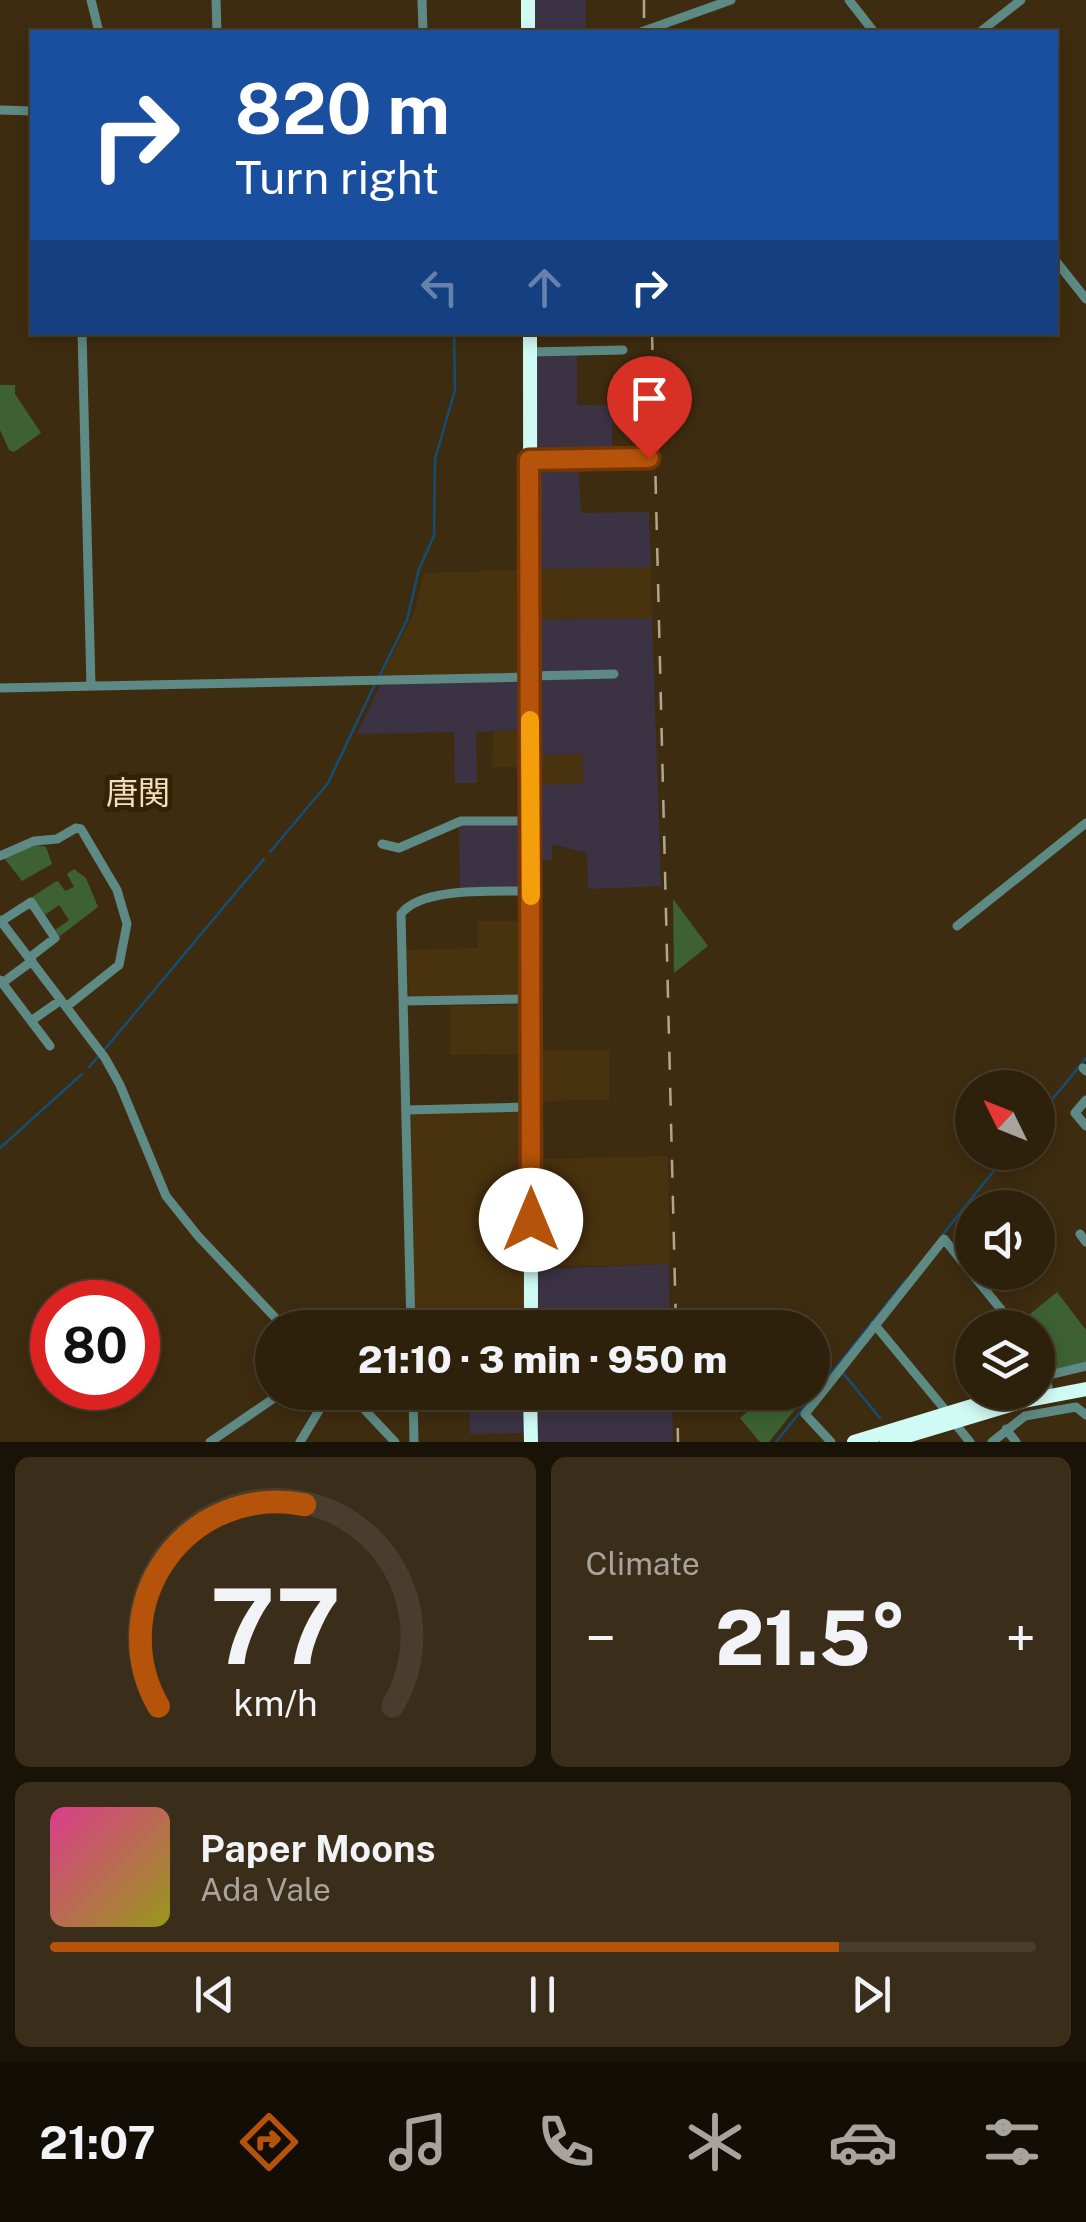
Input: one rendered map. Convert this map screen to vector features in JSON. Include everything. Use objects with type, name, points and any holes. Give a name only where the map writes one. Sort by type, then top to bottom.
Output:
[{"type":"highway","points":[[528,0],[528,30]]},
{"type":"highway","points":[[530,335],[531,1310]]},
{"type":"highway","points":[[1055,1390],[1086,1381]]},
{"type":"highway","points":[[1055,1391],[1086,1389]]},
{"type":"highway","points":[[530,1410],[531,1442]]},
{"type":"highway","points":[[887,1442],[969,1410]]},
{"type":"highway","points":[[854,1442],[977,1410]]},
{"type":"street","points":[[91,0],[98,30]]},
{"type":"street","points":[[216,0],[216,30]]},
{"type":"street","points":[[422,0],[423,30]]},
{"type":"street","points":[[647,30],[731,0]]},
{"type":"street","points":[[848,0],[872,30]]},
{"type":"street","points":[[982,30],[1020,0]]},
{"type":"street","points":[[0,110],[30,111]]},
{"type":"street","points":[[1058,264],[1086,299]]},
{"type":"street","points":[[82,335],[91,686]]},
{"type":"street","points":[[530,352],[623,350]]},
{"type":"street","points":[[529,460],[649,458]]},
{"type":"street","points":[[0,688],[614,674]]},
{"type":"street","points":[[382,844],[399,848],[460,821],[530,821]]},
{"type":"street","points":[[957,926],[1086,822]]},
{"type":"street","points":[[0,856],[34,841],[49,842],[76,828],[81,830],[117,890],[126,924],[119,965],[64,1004],[31,1021]]},
{"type":"street","points":[[411,1310],[402,914],[405,908],[444,894],[530,891]]},
{"type":"street","points":[[50,1046],[1,981],[30,960],[55,938],[30,902],[0,921],[30,960],[64,1004],[102,1053],[120,1085],[166,1196],[268,1310]]},
{"type":"street","points":[[404,1001],[532,999]]},
{"type":"street","points":[[1086,1100],[1076,1113],[1086,1126]]},
{"type":"street","points":[[408,1110],[531,1107]]},
{"type":"street","points":[[831,1442],[806,1414],[944,1239],[1001,1310]]},
{"type":"street","points":[[876,1326],[970,1442]]},
{"type":"street","points":[[1055,1387],[1086,1366]]},
{"type":"street","points":[[1055,1396],[1086,1414]]},
{"type":"street","points":[[210,1442],[256,1410]]},
{"type":"street","points":[[300,1442],[319,1410]]},
{"type":"street","points":[[365,1410],[395,1442]]},
{"type":"street","points":[[413,1410],[414,1442]]},
{"type":"street","points":[[992,1442],[1030,1410]]},
{"type":"street","points":[[1006,1429],[1016,1442]]},
{"type":"shaded area","points":[[535,0],[586,0],[586,30],[535,30]]},
{"type":"shaded area","points":[[577,354],[577,405],[612,405],[612,456],[537,457],[537,355]]},
{"type":"shaded area","points":[[578,462],[581,513],[649,512],[651,567],[536,569],[538,463]]},
{"type":"shaded area","points":[[651,567],[652,618],[536,620],[536,569]]},
{"type":"shaded area","points":[[522,570],[524,673],[381,676],[414,614],[424,573]]},
{"type":"shaded area","points":[[652,618],[661,886],[588,889],[587,853],[552,844],[552,860],[538,860],[539,785],[584,783],[582,754],[538,755],[536,620]]},
{"type":"shaded area","points":[[524,678],[524,730],[476,732],[477,783],[455,783],[454,732],[357,734],[381,683]]},
{"type":"shaded area","points":[[524,730],[525,767],[492,767],[493,731]]},
{"type":"shaded area","points":[[583,753],[584,784],[539,785],[538,755]]},
{"type":"shaded area","points":[[459,824],[524,824],[525,891],[460,892]]},
{"type":"shaded area","points":[[477,921],[523,921],[523,995],[409,998],[407,950],[478,948]]},
{"type":"shaded area","points":[[522,1005],[522,1054],[450,1055],[450,1006]]},
{"type":"shaded area","points":[[609,1050],[609,1100],[541,1101],[541,1051]]},
{"type":"shaded area","points":[[523,1110],[527,1310],[415,1310],[411,1113]]},
{"type":"shaded area","points":[[668,1156],[670,1264],[556,1266],[555,1217],[537,1217],[536,1159]]},
{"type":"shaded area","points":[[669,1264],[670,1310],[537,1310],[537,1269]]},
{"type":"shaded area","points":[[469,1410],[528,1410],[528,1433],[470,1434]]},
{"type":"shaded area","points":[[537,1410],[672,1410],[673,1442],[537,1442]]},
{"type":"green space","points":[[0,385],[15,385],[15,394],[41,433],[14,452],[9,450],[0,430]]},
{"type":"green space","points":[[33,844],[46,847],[52,864],[22,881],[4,858]]},
{"type":"green space","points":[[74,869],[86,878],[98,907],[60,936],[55,930],[69,920],[59,905],[45,915],[32,897],[58,881],[65,891],[74,887],[67,874]]},
{"type":"green space","points":[[673,899],[708,946],[674,973]]},
{"type":"green space","points":[[1057,1292],[1086,1330],[1086,1363],[1055,1372],[1055,1310],[1035,1310]]},
{"type":"green space","points":[[750,1410],[795,1410],[769,1442],[760,1442],[740,1418]]},
{"type":"waterway","points":[[379,677],[407,620],[419,569],[434,536],[435,459],[455,390],[454,335]]},
{"type":"waterway","points":[[270,852],[328,783],[375,684]]},
{"type":"waterway","points":[[104,1050],[264,859]]},
{"type":"waterway","points":[[89,1067],[99,1056]]},
{"type":"waterway","points":[[1055,1096],[1086,1058]]},
{"type":"waterway","points":[[0,1148],[82,1074]]},
{"type":"waterway","points":[[943,1234],[995,1170]]},
{"type":"waterway","points":[[776,1442],[906,1280]]},
{"type":"waterway","points":[[843,1373],[880,1418]]},
{"type":"railway","points":[[644,0],[644,30]]},
{"type":"railway","points":[[652,335],[676,1310]]},
{"type":"railway","points":[[677,1410],[678,1442]]},
{"type":"slow traffic","points":[[530,720],[531,896]]},
{"type":"district","name":"唐関","points":[[138,792]]},
{"type":"route","points":[[531,1220],[529,460],[649,458]]}]
